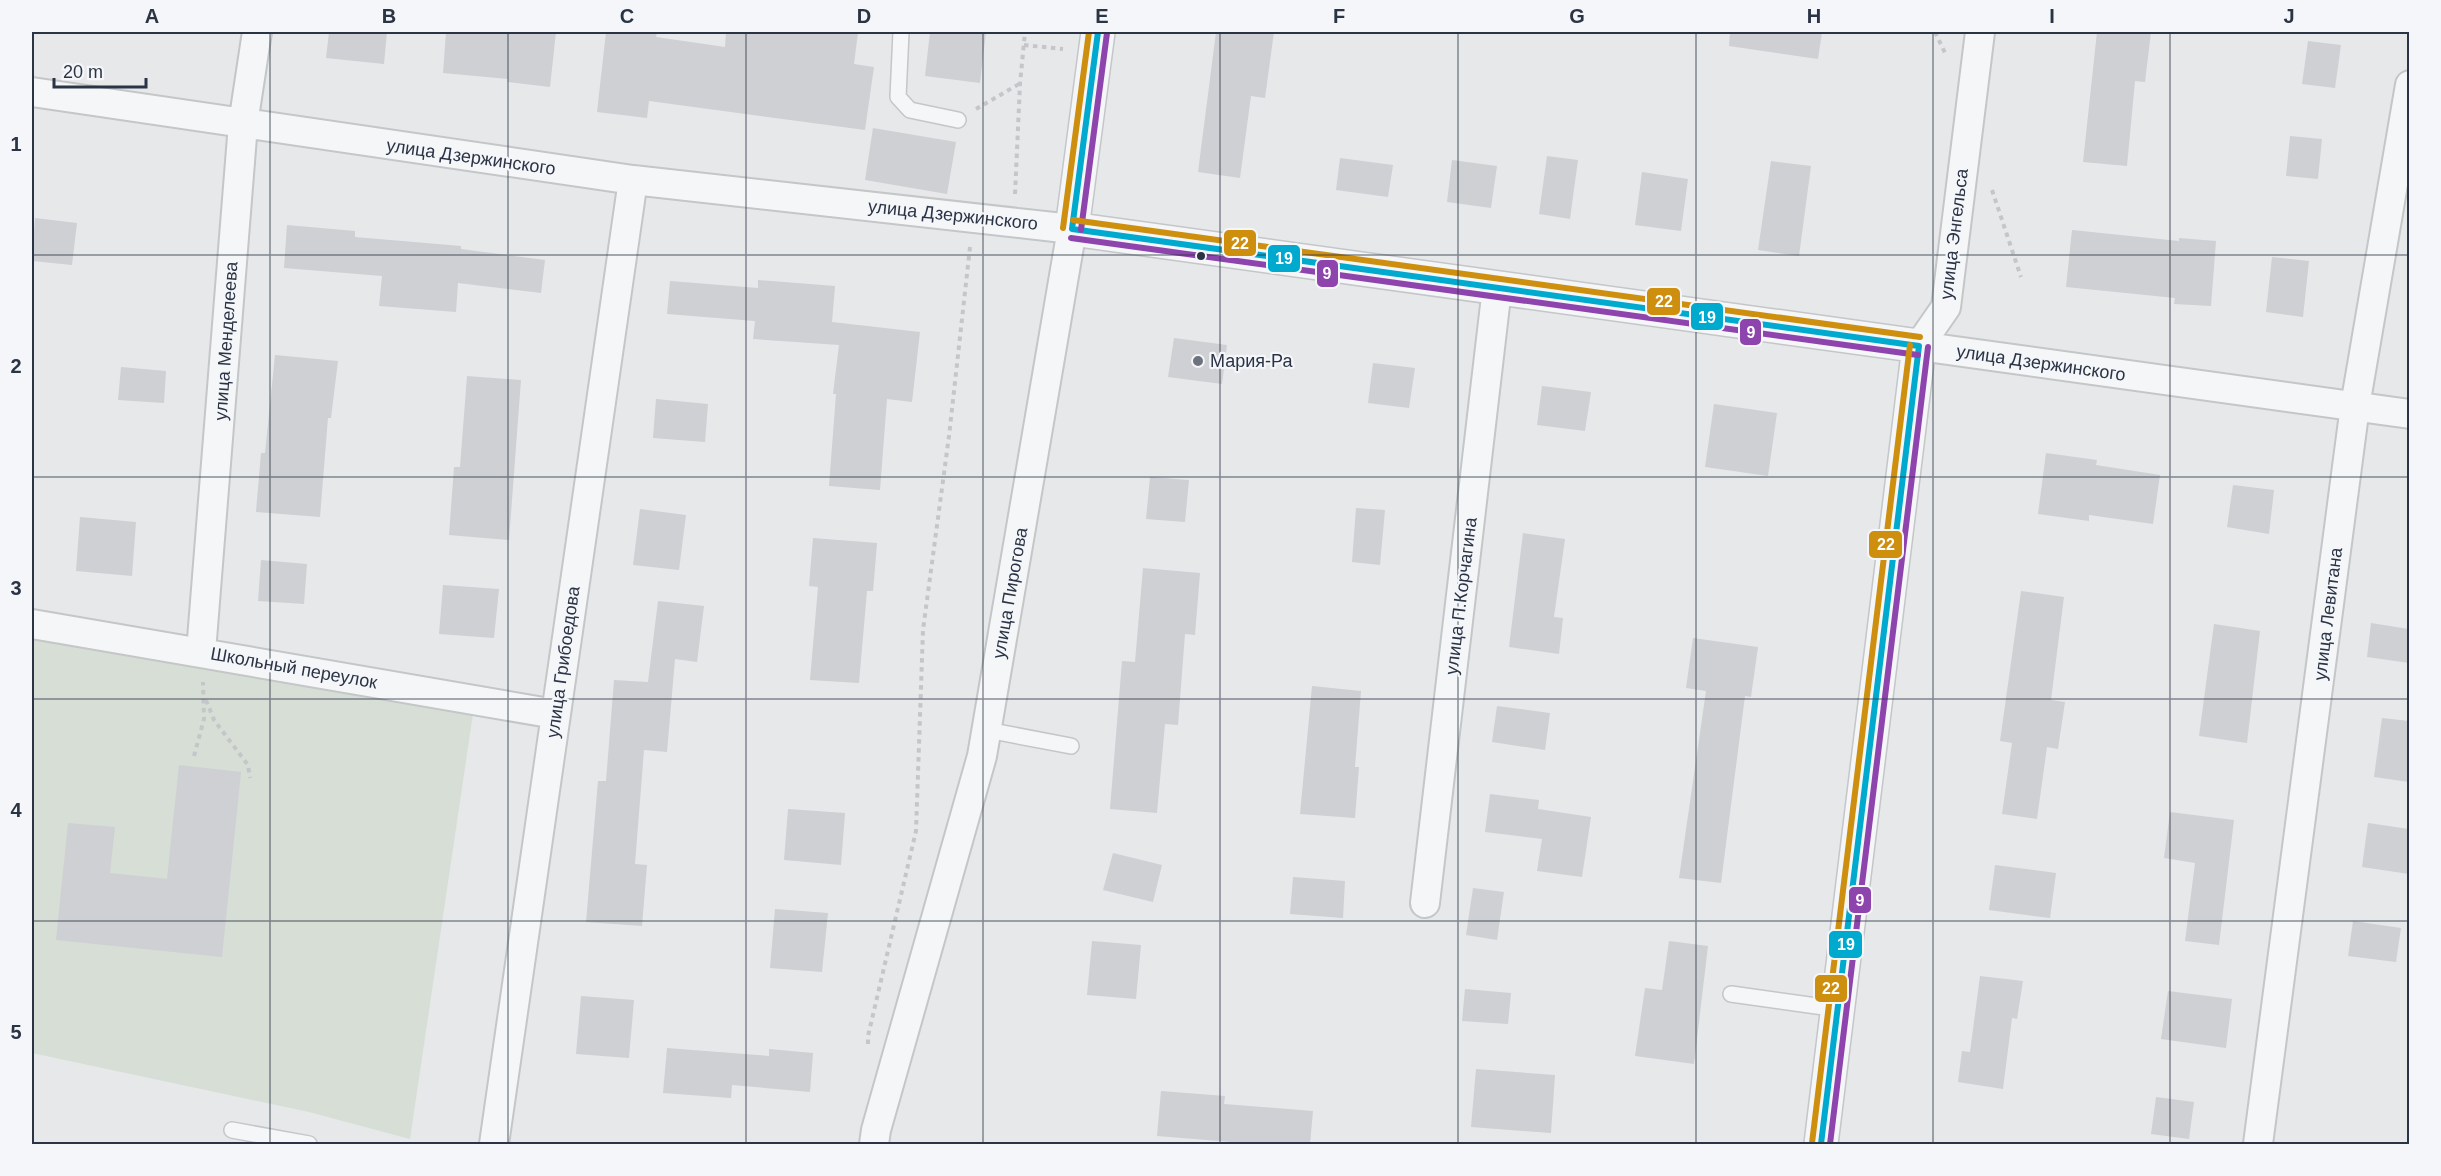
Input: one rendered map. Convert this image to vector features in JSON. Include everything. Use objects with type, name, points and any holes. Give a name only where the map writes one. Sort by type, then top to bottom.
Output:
[{"type":"street","name":"улица Менделеева","points":[[201,652],[243,124],[257,32]]},
{"type":"street","name":"улица Пирогова","points":[[874,1144],[982,756],[1072,229],[1098,32]]},
{"type":"street","name":"улица Энгельса","points":[[1821,1144],[1919,346],[1946,307],[1980,32]]},
{"type":"street","name":"улица Левитана","points":[[2258,1144],[2355,406],[2409,85]]},
{"type":"street","name":"улица Дзержинского","points":[[32,92],[633,180],[1072,229],[2409,414]]},
{"type":"street","name":"улица Грибоедова","points":[[494,1144],[633,180]]},
{"type":"street","name":"улица П.Корчагина","points":[[1425,903],[1497,288]]},
{"type":"street","name":"Школьный переулок","points":[[32,624],[555,714]]},
{"type":"lane","points":[[901,32],[898,96],[910,110],[958,120]]},
{"type":"lane","points":[[987,730],[1071,746]]},
{"type":"lane","points":[[1731,994],[1838,1009]]},
{"type":"lane","points":[[232,1130],[309,1144]]},
{"type":"path","points":[[1013,222],[1020,84],[1026,32]]},
{"type":"path","points":[[958,120],[1020,84]]},
{"type":"path","points":[[891,1078],[870,1061],[867,1036],[916,831],[923,630],[949,436],[974,218]]},
{"type":"path","points":[[194,756],[204,719],[201,652]]},
{"type":"path","points":[[204,697],[214,720],[248,765],[250,778]]},
{"type":"shaded area","points":[[32,632],[474,707],[410,1139],[309,1112],[32,1053]]},
{"type":"building","points":[[329,32],[387,32],[384,64],[326,58]]},
{"type":"building","points":[[446,32],[556,32],[550,87],[507,82],[508,79],[443,73]]},
{"type":"building","points":[[606,32],[657,32],[656,37],[725,47],[726,32],[858,32],[854,64],[874,67],[865,130],[649,101],[647,118],[597,112]]},
{"type":"building","points":[[930,32],[986,32],[980,83],[925,76]]},
{"type":"building","points":[[1216,32],[1274,32],[1265,98],[1251,96],[1240,178],[1198,172]]},
{"type":"building","points":[[1730,32],[1822,32],[1818,59],[1729,46]]},
{"type":"building","points":[[2097,32],[2151,32],[2145,82],[2135,81],[2127,166],[2083,162]]},
{"type":"building","points":[[2308,41],[2341,45],[2335,88],[2302,84]]},
{"type":"building","points":[[873,128],[956,142],[947,194],[865,180]]},
{"type":"building","points":[[2290,136],[2322,139],[2318,179],[2286,176]]},
{"type":"building","points":[[1547,156],[1578,160],[1570,219],[1539,214]]},
{"type":"building","points":[[1340,158],[1393,165],[1388,197],[1336,190]]},
{"type":"building","points":[[1452,160],[1497,166],[1491,208],[1447,202]]},
{"type":"building","points":[[1771,161],[1811,166],[1799,256],[1758,250]]},
{"type":"building","points":[[1642,172],[1688,179],[1681,231],[1635,225]]},
{"type":"building","points":[[35,218],[77,223],[72,265],[32,261]]},
{"type":"building","points":[[287,225],[355,231],[355,237],[461,246],[461,249],[545,260],[541,293],[458,283],[456,312],[379,306],[382,276],[284,268]]},
{"type":"building","points":[[2072,230],[2179,241],[2179,238],[2216,241],[2211,306],[2174,304],[2175,298],[2066,287]]},
{"type":"building","points":[[2272,257],[2309,261],[2303,317],[2266,312]]},
{"type":"building","points":[[758,280],[835,286],[832,322],[920,332],[912,402],[887,399],[880,490],[829,486],[836,394],[833,394],[839,345],[753,339],[755,321],[667,314],[670,281],[758,288]]},
{"type":"building","name":"Мария-Ра","points":[[1174,338],[1227,345],[1222,384],[1168,377]]},
{"type":"building","points":[[275,355],[338,361],[331,418],[328,418],[320,517],[256,512],[261,453],[265,453]]},
{"type":"building","points":[[1373,363],[1415,368],[1409,408],[1368,403]]},
{"type":"building","points":[[121,367],[166,371],[164,403],[118,400]]},
{"type":"building","points":[[467,376],[521,380],[509,540],[449,535],[454,467],[460,467]]},
{"type":"building","points":[[1542,386],[1591,392],[1585,431],[1537,425]]},
{"type":"building","points":[[656,399],[708,404],[705,442],[653,438]]},
{"type":"building","points":[[1714,404],[1777,413],[1768,476],[1705,467]]},
{"type":"building","points":[[2046,453],[2097,460],[2096,465],[2160,475],[2153,524],[2089,515],[2089,521],[2038,514]]},
{"type":"building","points":[[1150,477],[1189,480],[1185,522],[1146,519]]},
{"type":"building","points":[[2233,485],[2274,490],[2269,534],[2227,527]]},
{"type":"building","points":[[1356,508],[1385,510],[1380,565],[1352,562]]},
{"type":"building","points":[[640,509],[686,515],[679,570],[633,565]]},
{"type":"building","points":[[80,517],[136,522],[132,576],[76,571]]},
{"type":"building","points":[[1523,533],[1565,539],[1554,617],[1563,618],[1559,654],[1509,647]]},
{"type":"building","points":[[813,538],[877,543],[873,591],[867,591],[859,683],[810,680],[818,587],[809,586]]},
{"type":"building","points":[[261,560],[307,564],[304,604],[258,601]]},
{"type":"building","points":[[1143,568],[1200,573],[1195,635],[1185,634],[1178,725],[1165,724],[1157,813],[1110,809],[1122,661],[1135,662]]},
{"type":"building","points":[[443,585],[499,589],[494,638],[439,634]]},
{"type":"building","points":[[2021,591],[2064,597],[2051,700],[2065,702],[2058,749],[2047,747],[2037,819],[2002,814],[2012,743],[2000,741]]},
{"type":"building","points":[[658,601],[704,606],[697,662],[675,659],[667,752],[644,750],[635,864],[647,865],[642,926],[586,922],[598,781],[606,781],[614,680],[648,682]]},
{"type":"building","points":[[2371,623],[2409,629],[2409,663],[2367,657]]},
{"type":"building","points":[[2214,624],[2260,631],[2247,743],[2199,736]]},
{"type":"building","points":[[1693,638],[1758,647],[1751,697],[1745,696],[1721,883],[1679,878],[1706,691],[1686,688]]},
{"type":"building","points":[[1312,686],[1361,691],[1355,767],[1359,767],[1355,818],[1300,814]]},
{"type":"building","points":[[1497,706],[1550,713],[1545,750],[1492,742]]},
{"type":"building","points":[[2382,718],[2409,721],[2409,782],[2374,777]]},
{"type":"building","points":[[179,765],[241,772],[222,957],[56,940],[68,823],[115,827],[110,873],[167,879]]},
{"type":"building","points":[[1490,794],[1539,800],[1538,809],[1591,817],[1582,877],[1537,871],[1542,839],[1485,832]]},
{"type":"building","points":[[788,809],[845,813],[841,865],[784,860]]},
{"type":"building","points":[[2170,812],[2234,820],[2219,945],[2185,941],[2195,863],[2164,858]]},
{"type":"building","points":[[2368,823],[2409,829],[2409,874],[2362,867]]},
{"type":"building","points":[[1113,853],[1162,865],[1153,902],[1103,890]]},
{"type":"building","points":[[1995,865],[2056,873],[2050,918],[1989,910]]},
{"type":"building","points":[[1293,877],[1345,881],[1343,918],[1290,914]]},
{"type":"building","points":[[1473,888],[1504,892],[1497,940],[1466,935]]},
{"type":"building","points":[[775,909],[828,913],[822,972],[770,968]]},
{"type":"building","points":[[2353,921],[2401,928],[2396,962],[2348,956]]},
{"type":"building","points":[[1092,941],[1141,945],[1136,999],[1087,995]]},
{"type":"building","points":[[1669,941],[1708,946],[1694,1064],[1635,1056],[1645,988],[1662,990]]},
{"type":"building","points":[[1980,976],[2023,981],[2017,1019],[2012,1018],[2003,1089],[1958,1082],[1962,1051],[1970,1052]]},
{"type":"building","points":[[1465,989],[1511,993],[1508,1024],[1462,1021]]},
{"type":"building","points":[[2168,991],[2232,999],[2226,1048],[2161,1039]]},
{"type":"building","points":[[581,996],[634,1000],[629,1058],[576,1054]]},
{"type":"building","points":[[667,1048],[769,1056],[769,1049],[813,1053],[810,1092],[732,1085],[731,1098],[663,1093]]},
{"type":"building","points":[[1476,1069],[1555,1075],[1551,1133],[1471,1127]]},
{"type":"building","points":[[1161,1091],[1225,1096],[1224,1104],[1313,1111],[1310,1144],[1256,1144],[1157,1136]]},
{"type":"building","points":[[2156,1097],[2194,1102],[2189,1139],[2151,1134]]},
{"type":"transit line","name":"22","points":[[1063,228],[1089,32]]},
{"type":"transit line","name":"19","points":[[1072,229],[1098,32]]},
{"type":"transit line","name":"9","points":[[1081,230],[1107,33]]},
{"type":"transit line","name":"22","points":[[1073,220],[1920,337]]},
{"type":"transit line","name":"19","points":[[1072,229],[1919,346]]},
{"type":"transit line","name":"9","points":[[1071,238],[1918,355]]},
{"type":"transit line","name":"22","points":[[1812,1143],[1910,345]]},
{"type":"transit line","name":"19","points":[[1821,1144],[1919,346]]},
{"type":"transit line","name":"9","points":[[1830,1144],[1928,347]]},
{"type":"place","name":"Мария-Ра","points":[[1198,361]]}]
